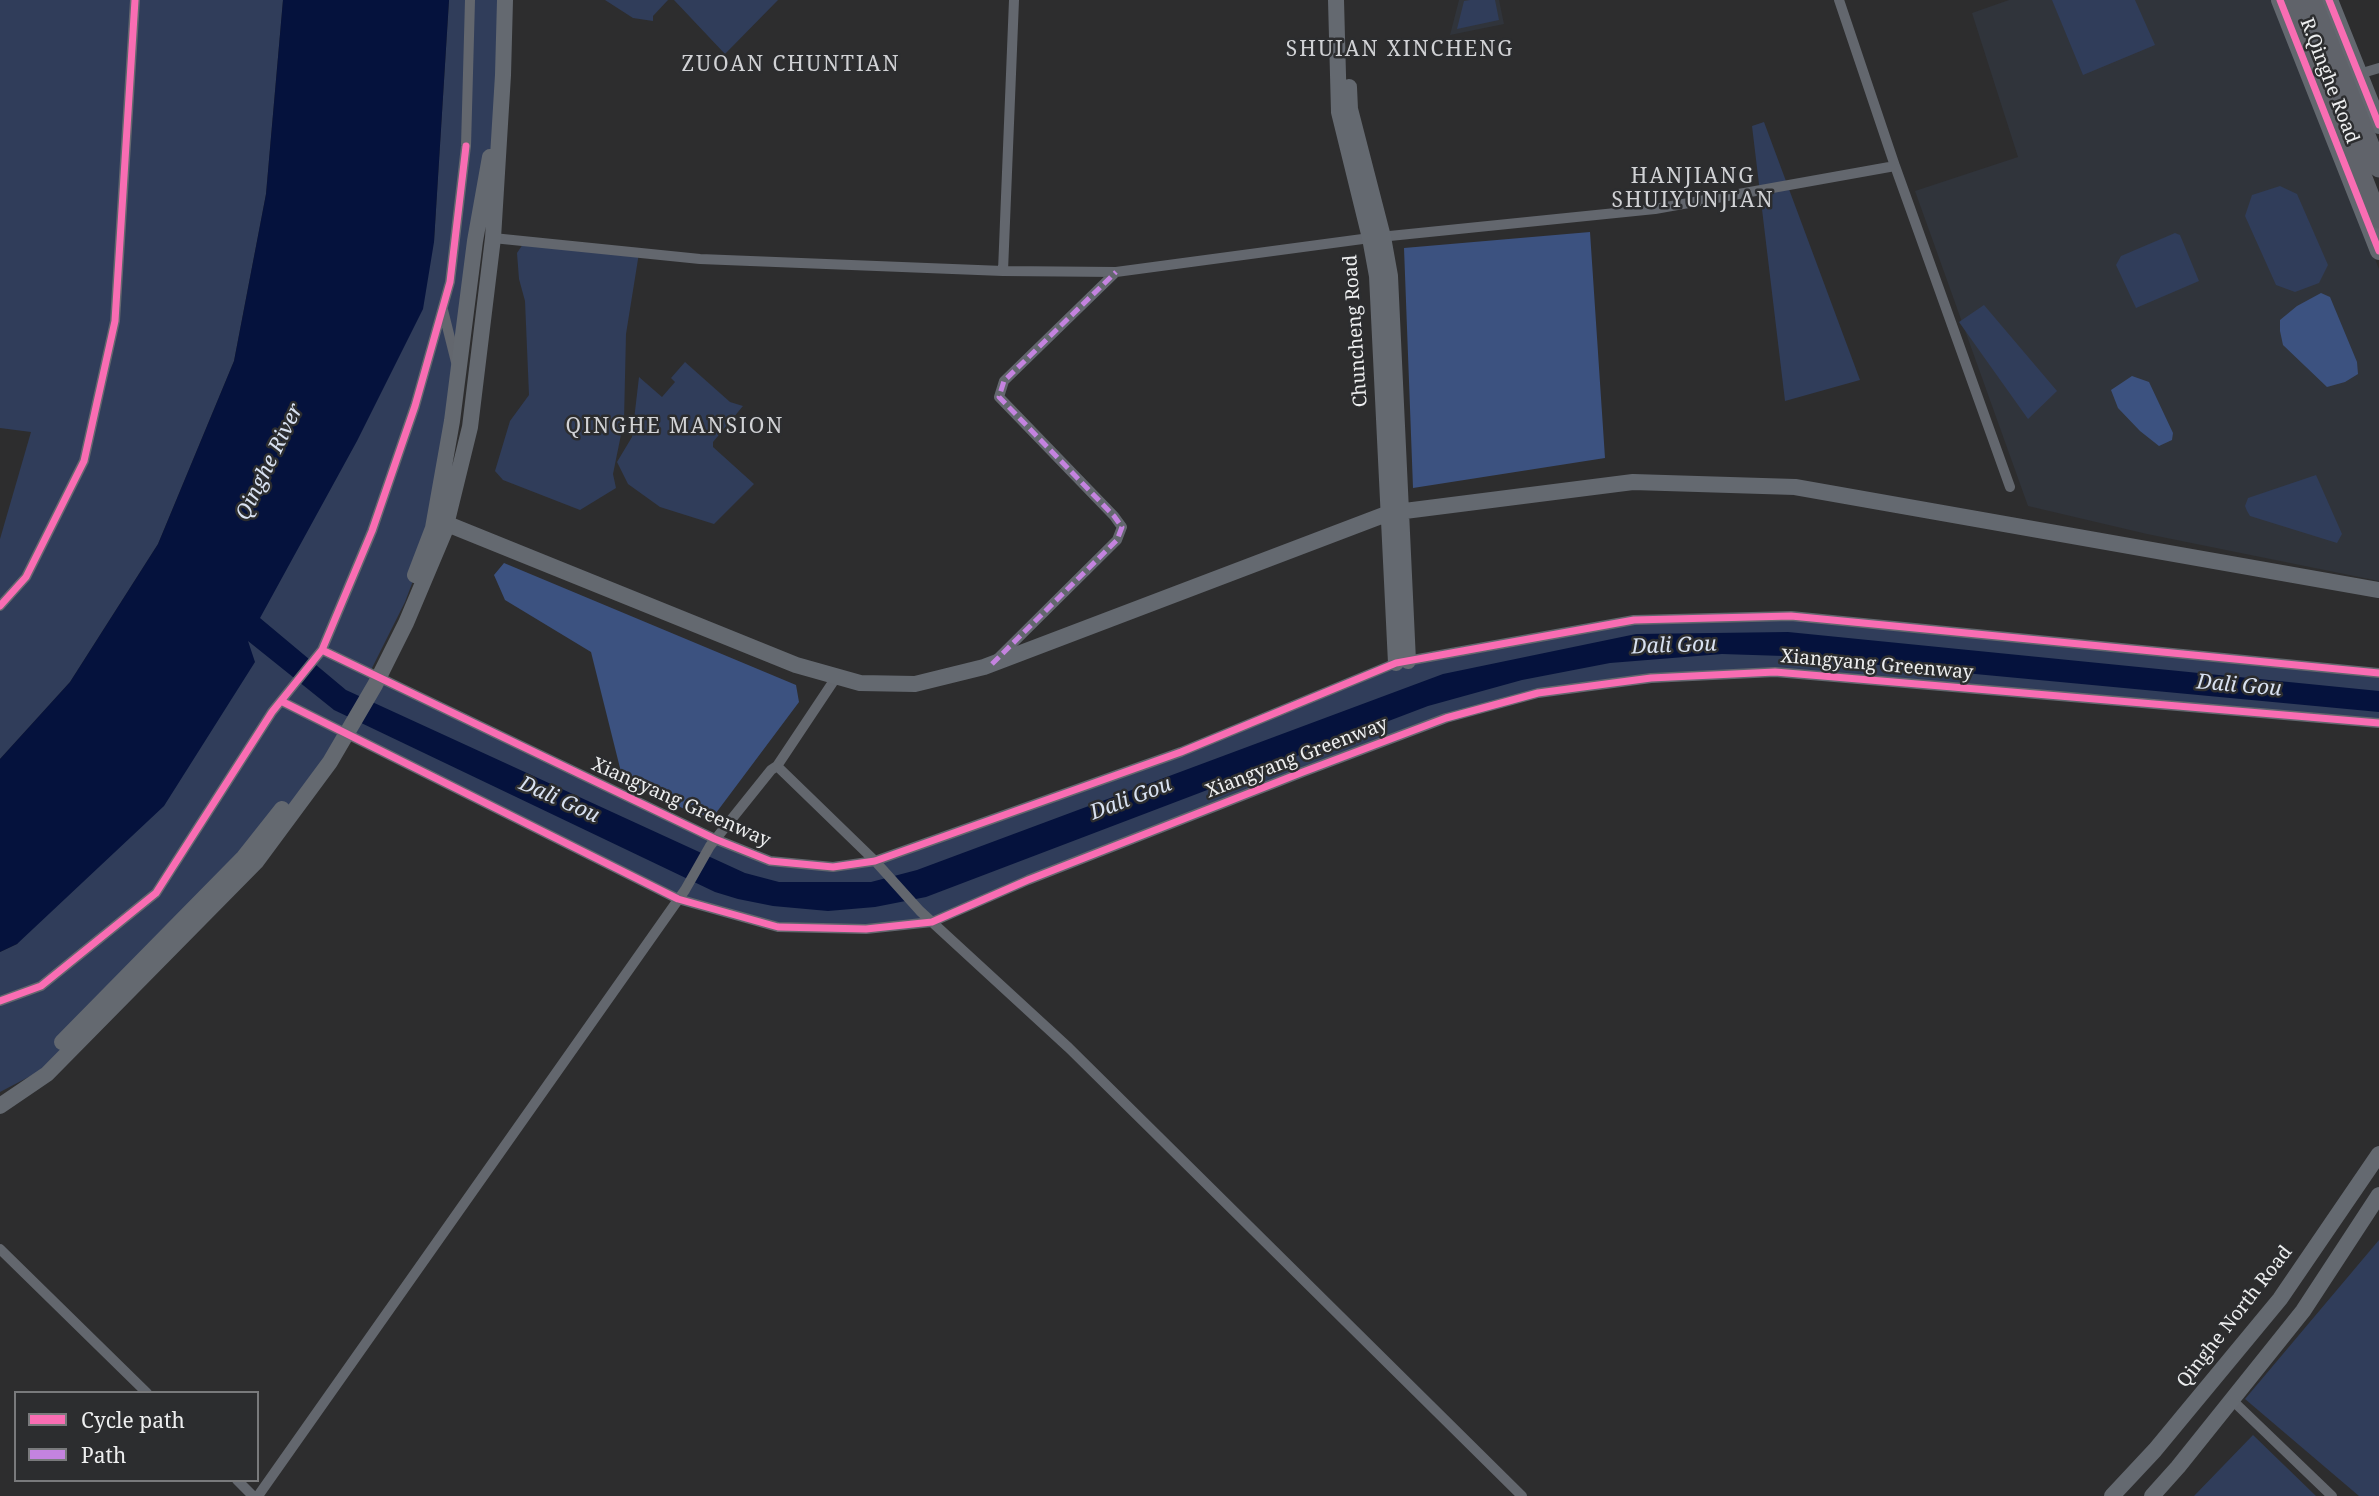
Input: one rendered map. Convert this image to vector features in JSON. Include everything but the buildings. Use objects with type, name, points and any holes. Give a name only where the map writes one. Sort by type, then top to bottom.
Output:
[{"type":"highway","points":[[2294,0],[2378,218]]},
{"type":"highway","points":[[2312,0],[2379,168]]},
{"type":"main road","name":"R.Qinghe Road","points":[[2280,0],[2379,251]]},
{"type":"main road","name":"R.Qinghe Road","points":[[2329,0],[2379,125]]},
{"type":"street","points":[[0,606],[26,578],[84,461],[115,321],[135,0]]},
{"type":"street","points":[[0,1001],[41,986],[156,892],[272,712],[320,654],[372,531],[415,406],[450,282],[466,146],[470,0]]},
{"type":"street","points":[[0,1106],[47,1074],[256,862],[330,762],[372,678],[438,523],[470,427],[493,238],[505,0]]},
{"type":"street","points":[[1003,271],[1014,0]]},
{"type":"street","name":"Chuncheng Road","points":[[1336,0],[1339,112],[1377,238]]},
{"type":"street","name":"Chuncheng Road","points":[[1346,0],[1350,109],[1377,238],[1377,276],[1395,512],[1402,662]]},
{"type":"street","points":[[1839,0],[1895,166],[2010,487]]},
{"type":"street","points":[[2359,74],[2379,68]]},
{"type":"street","points":[[438,523],[475,241],[503,75]]},
{"type":"street","points":[[493,238],[700,259],[1003,271],[1116,272],[1377,238],[1655,209],[1895,166]]},
{"type":"street","points":[[992,664],[1117,540],[1122,527],[999,397],[1004,382],[1116,272]]},
{"type":"street","points":[[443,307],[459,372]]},
{"type":"street","points":[[438,523],[796,665],[860,683],[915,684],[992,664],[1395,512],[1633,482],[1794,487],[2379,590]]},
{"type":"street","name":"Xiangyang Greenway","points":[[320,654],[713,843],[770,861],[833,867],[875,862],[1181,752],[1402,662],[1634,620],[1791,616],[2379,673]]},
{"type":"street","name":"Xiangyang Greenway","points":[[283,698],[678,899],[778,927],[866,929],[932,922],[1028,880],[1446,718],[1538,693],[1651,678],[1775,672],[2379,723]]},
{"type":"street","points":[[239,1482],[255,1496],[678,899],[713,843],[771,769],[777,766],[837,676]]},
{"type":"street","points":[[0,1093],[39,1066],[244,857],[345,728]]},
{"type":"street","points":[[777,766],[932,922],[1069,1048],[1522,1496]]},
{"type":"street","name":"Qinghe North Road","points":[[2112,1496],[2155,1450],[2280,1299],[2379,1154]]},
{"type":"street","points":[[2152,1496],[2303,1311],[2379,1195]]},
{"type":"street","points":[[0,1249],[145,1391]]},
{"type":"street","points":[[2232,1400],[2332,1496]]},
{"type":"shaded area","points":[[0,0],[283,0],[266,194],[234,361],[158,544],[70,682],[0,759],[0,539],[31,432],[0,428]]},
{"type":"shaded area","points":[[449,0],[505,0],[503,75],[433,528],[405,602],[370,672],[770,861],[833,867],[875,861],[1181,752],[1385,667],[1634,620],[1791,616],[2379,675],[2379,723],[1775,672],[1538,693],[1446,718],[932,922],[778,927],[678,899],[309,716],[341,737],[252,859],[42,1070],[0,1092],[0,952],[17,944],[246,640],[434,241]]},
{"type":"shaded area","points":[[605,0],[668,0],[653,16],[653,21],[633,18]]},
{"type":"shaded area","points":[[674,0],[778,0],[725,54]]},
{"type":"shaded area","points":[[1459,0],[1499,0],[1504,24],[1450,35]]},
{"type":"shaded area","points":[[1495,0],[1499,20],[1457,29],[1464,1]]},
{"type":"shaded area","points":[[2009,0],[2272,0],[2379,269],[2379,581],[2147,534],[2028,506],[1915,191],[2018,157],[1972,13]]},
{"type":"shaded area","points":[[2052,0],[2135,0],[2155,45],[2083,75]]},
{"type":"shaded area","points":[[1764,122],[1860,380],[1785,401],[1752,126]]},
{"type":"shaded area","points":[[2280,186],[2297,194],[2328,265],[2319,283],[2295,292],[2276,285],[2245,216],[2252,195]]},
{"type":"shaded area","points":[[1590,232],[1605,458],[1413,488],[1404,248]]},
{"type":"shaded area","points":[[2175,233],[2180,235],[2199,281],[2136,308],[2116,265],[2121,256]]},
{"type":"shaded area","points":[[525,241],[639,253],[626,334],[624,420],[613,474],[616,488],[580,510],[503,480],[495,471],[510,421],[529,395],[525,301],[519,279],[517,253]]},
{"type":"shaded area","points":[[2321,293],[2330,297],[2357,362],[2358,374],[2345,382],[2327,387],[2283,345],[2280,331],[2280,320],[2297,306]]},
{"type":"shaded area","points":[[1984,305],[2057,391],[2028,419],[1959,322]]},
{"type":"shaded area","points":[[685,362],[730,402],[743,406],[713,442],[713,447],[754,484],[714,524],[660,507],[628,484],[617,462],[632,437],[639,377],[662,397],[675,382],[671,378]]},
{"type":"shaded area","points":[[2132,376],[2149,382],[2173,433],[2172,440],[2159,446],[2118,408],[2111,390]]},
{"type":"shaded area","points":[[2316,475],[2342,534],[2337,543],[2250,516],[2247,511],[2245,506],[2248,498]]},
{"type":"shaded area","points":[[504,563],[796,685],[799,702],[710,821],[629,783],[622,776],[591,652],[505,600],[494,575]]},
{"type":"shaded area","points":[[2379,1240],[2379,1496],[2359,1496],[2245,1399]]},
{"type":"shaded area","points":[[2253,1435],[2316,1496],[2194,1496]]},
{"type":"water","points":[[283,0],[449,0],[434,242],[423,309],[357,441],[260,618],[346,690],[745,873],[779,882],[871,882],[917,870],[1443,674],[1636,634],[1788,632],[2379,691],[2379,712],[1784,656],[1722,654],[1610,663],[1522,680],[1428,706],[926,897],[875,907],[828,911],[773,906],[715,892],[334,710],[248,641],[255,662],[164,806],[17,944],[0,952],[0,759],[70,682],[158,544],[234,361],[266,194]]},
{"type":"marked path","points":[[992,664],[1117,540],[1122,527],[999,397],[1004,381],[1116,272]]},
{"type":"cycle path","points":[[0,606],[26,577],[84,461],[115,321],[135,0]]},
{"type":"cycle path","points":[[2280,0],[2379,251]]},
{"type":"cycle path","points":[[2329,0],[2379,125]]},
{"type":"cycle path","points":[[0,1001],[41,986],[156,893],[272,712],[322,650],[372,531],[415,406],[450,282],[466,146]]},
{"type":"cycle path","points":[[322,650],[715,839],[770,861],[833,867],[875,861],[1181,752],[1396,663],[1634,620],[1791,616],[2379,673]]},
{"type":"cycle path","points":[[281,701],[678,899],[778,927],[866,929],[932,922],[1028,880],[1303,772],[1446,718],[1538,693],[1651,678],[1775,672],[2379,723]]},
{"type":"district","name":"SHUIAN XINCHENG","points":[[1400,50]]},
{"type":"district","name":"ZUOAN CHUNTIAN","points":[[791,65]]},
{"type":"district","name":"HANJIANG SHUIYUNJIAN","points":[[1693,189]]},
{"type":"district","name":"QINGHE MANSION","points":[[675,427]]},
{"type":"water label","name":"Qinghe River","points":[[270,462]]},
{"type":"water label","name":"Dali Gou","points":[[1674,646]]},
{"type":"water label","name":"Dali Gou","points":[[2239,686]]},
{"type":"water label","name":"Dali Gou","points":[[1131,799]]},
{"type":"water label","name":"Dali Gou","points":[[559,800]]}]
